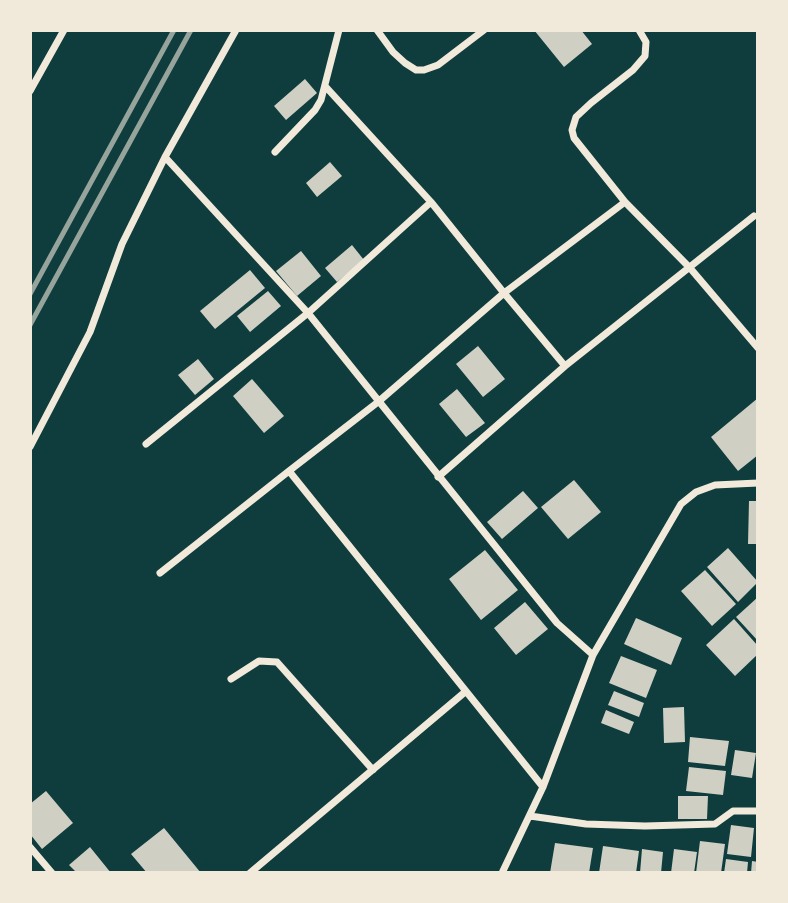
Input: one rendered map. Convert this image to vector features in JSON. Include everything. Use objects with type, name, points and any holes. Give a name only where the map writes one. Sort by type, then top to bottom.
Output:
[{"type":"street","points":[[30,91],[64,30]]},
{"type":"street","points":[[30,447],[90,332],[122,243],[165,157],[236,30]]},
{"type":"street","points":[[275,152],[315,110],[340,30]]},
{"type":"street","points":[[377,30],[405,64],[416,70],[424,70],[438,65],[484,30]]},
{"type":"street","points":[[639,30],[646,42],[645,56],[633,70],[576,117],[572,130],[579,147],[625,202],[690,268],[758,348]]},
{"type":"street","points":[[324,86],[431,202],[565,366]]},
{"type":"street","points":[[165,157],[308,313],[557,623],[593,655]]},
{"type":"street","points":[[146,444],[308,313],[431,202]]},
{"type":"street","points":[[160,573],[378,402],[504,293],[625,202]]},
{"type":"street","points":[[438,477],[565,366],[754,216]]},
{"type":"street","points":[[289,471],[542,787]]},
{"type":"street","points":[[502,873],[530,816],[593,655],[681,504],[696,492],[715,485],[758,483]]},
{"type":"street","points":[[231,679],[259,661],[276,662],[373,770]]},
{"type":"street","points":[[250,873],[465,692]]},
{"type":"street","points":[[530,816],[586,824],[645,826],[715,824],[733,811],[758,811]]},
{"type":"street","points":[[30,847],[52,873]]},
{"type":"building","points":[[534,30],[581,30],[592,44],[564,67]]},
{"type":"building","points":[[305,79],[317,93],[286,120],[274,106]]},
{"type":"building","points":[[330,162],[342,176],[317,197],[306,183]]},
{"type":"building","points":[[352,245],[364,260],[337,282],[325,268]]},
{"type":"building","points":[[301,251],[321,276],[297,296],[276,271]]},
{"type":"building","points":[[250,270],[265,288],[215,329],[200,311]]},
{"type":"building","points":[[268,291],[281,306],[250,332],[237,316]]},
{"type":"building","points":[[478,346],[505,379],[483,397],[456,364]]},
{"type":"building","points":[[198,359],[214,379],[195,395],[178,375]]},
{"type":"building","points":[[252,379],[284,416],[264,433],[233,396]]},
{"type":"building","points":[[457,389],[485,423],[466,437],[439,404]]},
{"type":"building","points":[[758,398],[758,455],[738,471],[711,437]]},
{"type":"building","points":[[574,480],[601,512],[568,539],[541,507]]},
{"type":"building","points":[[523,491],[538,508],[502,539],[487,522]]},
{"type":"building","points":[[749,501],[758,501],[758,544],[748,544]]},
{"type":"building","points":[[728,548],[758,582],[738,602],[707,567]]},
{"type":"building","points":[[485,550],[518,590],[481,620],[449,579]]},
{"type":"building","points":[[705,570],[736,604],[712,626],[681,591]]},
{"type":"building","points":[[758,597],[758,641],[736,617]]},
{"type":"building","points":[[525,602],[548,629],[516,655],[494,628]]},
{"type":"building","points":[[636,618],[682,638],[671,665],[624,644]]},
{"type":"building","points":[[734,619],[758,646],[758,654],[735,676],[706,645]]},
{"type":"building","points":[[621,656],[657,670],[646,698],[609,683]]},
{"type":"building","points":[[614,691],[644,703],[639,717],[608,705]]},
{"type":"building","points":[[684,707],[685,742],[664,743],[663,708]]},
{"type":"building","points":[[606,710],[634,722],[629,734],[601,723]]},
{"type":"building","points":[[690,737],[729,741],[725,766],[688,762]]},
{"type":"building","points":[[735,750],[756,753],[752,778],[731,775]]},
{"type":"building","points":[[689,767],[726,771],[723,795],[686,791]]},
{"type":"building","points":[[46,791],[73,823],[42,849],[30,834],[30,804]]},
{"type":"building","points":[[678,796],[708,796],[707,819],[678,819]]},
{"type":"building","points":[[731,825],[754,828],[751,857],[727,854]]},
{"type":"building","points":[[164,828],[201,873],[147,873],[131,854]]},
{"type":"building","points":[[700,841],[725,844],[721,873],[696,873]]},
{"type":"building","points":[[555,843],[593,848],[589,873],[550,873]]},
{"type":"building","points":[[603,846],[639,851],[636,873],[599,873]]},
{"type":"building","points":[[90,847],[111,873],[77,873],[69,865]]},
{"type":"building","points":[[642,849],[663,852],[661,873],[640,873]]},
{"type":"building","points":[[674,849],[697,852],[694,873],[671,873]]},
{"type":"building","points":[[726,859],[748,862],[747,873],[724,873]]},
{"type":"building","points":[[752,861],[758,862],[758,873],[751,873]]},
{"type":"railway","points":[[30,294],[174,30]]},
{"type":"railway","points":[[30,325],[191,30]]}]
